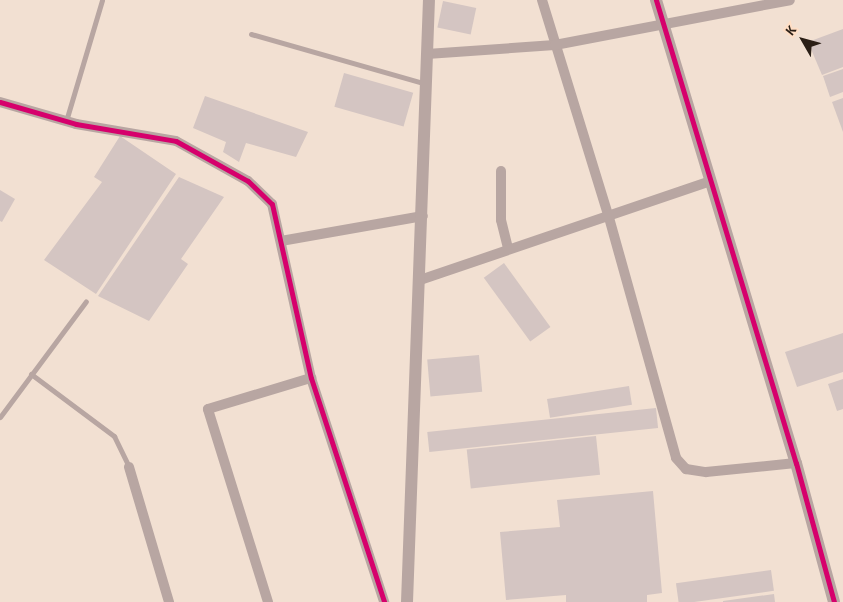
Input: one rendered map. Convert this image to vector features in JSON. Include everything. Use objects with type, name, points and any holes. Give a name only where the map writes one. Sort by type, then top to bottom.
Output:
[{"type":"street","points":[[407,602],[423,216],[429,0]]},
{"type":"street","points":[[542,0],[608,214],[676,458],[686,469],[706,472],[796,463]]},
{"type":"street","points":[[656,0],[708,182],[796,463],[836,600]]},
{"type":"street","points":[[428,54],[555,45],[662,22],[790,0]]},
{"type":"street","points":[[0,102],[66,121],[176,141],[248,181],[272,204],[311,378],[384,602]]},
{"type":"street","points":[[501,171],[501,220],[508,249]]},
{"type":"street","points":[[420,280],[608,214],[708,182]]},
{"type":"street","points":[[281,241],[423,216]]},
{"type":"street","points":[[268,602],[208,409],[311,378]]},
{"type":"street","points":[[129,467],[169,602]]},
{"type":"lane","points":[[66,121],[102,0]]},
{"type":"lane","points":[[251,34],[427,84]]},
{"type":"lane","points":[[0,417],[86,301]]},
{"type":"lane","points":[[32,374],[114,436],[129,467]]},
{"type":"building","points":[[443,1],[476,8],[471,34],[437,27]]},
{"type":"building","points":[[843,29],[843,67],[822,75],[808,42]]},
{"type":"building","points":[[843,69],[843,92],[830,97],[823,76]]},
{"type":"building","points":[[344,73],[413,93],[404,126],[334,107]]},
{"type":"building","points":[[205,96],[308,132],[296,157],[246,143],[239,162],[223,152],[226,142],[193,128]]},
{"type":"building","points":[[843,98],[843,132],[832,102]]},
{"type":"building","points":[[120,136],[176,174],[96,294],[44,260],[102,182],[94,177]]},
{"type":"building","points":[[179,177],[224,197],[181,259],[188,264],[149,321],[98,296]]},
{"type":"building","points":[[0,190],[15,199],[2,222],[0,221]]},
{"type":"building","points":[[504,263],[550,327],[530,342],[484,278]]},
{"type":"building","points":[[843,333],[843,372],[797,387],[785,352]]},
{"type":"building","points":[[479,355],[482,392],[430,396],[427,360]]},
{"type":"building","points":[[843,379],[843,409],[837,411],[828,384]]},
{"type":"building","points":[[629,386],[632,405],[550,418],[547,399]]},
{"type":"building","points":[[656,408],[658,428],[429,452],[427,432]]},
{"type":"building","points":[[596,436],[600,475],[471,488],[467,450]]},
{"type":"building","points":[[653,491],[662,593],[647,595],[647,602],[566,602],[566,595],[506,600],[500,532],[560,527],[557,500]]},
{"type":"building","points":[[771,570],[774,591],[694,602],[679,602],[676,583]]},
{"type":"building","points":[[774,594],[775,602],[723,602],[723,601]]},
{"type":"cycle path","points":[[656,0],[796,463],[834,602]]},
{"type":"cycle path","points":[[0,102],[76,124],[176,141],[248,181],[272,204],[311,378],[384,602]]}]
